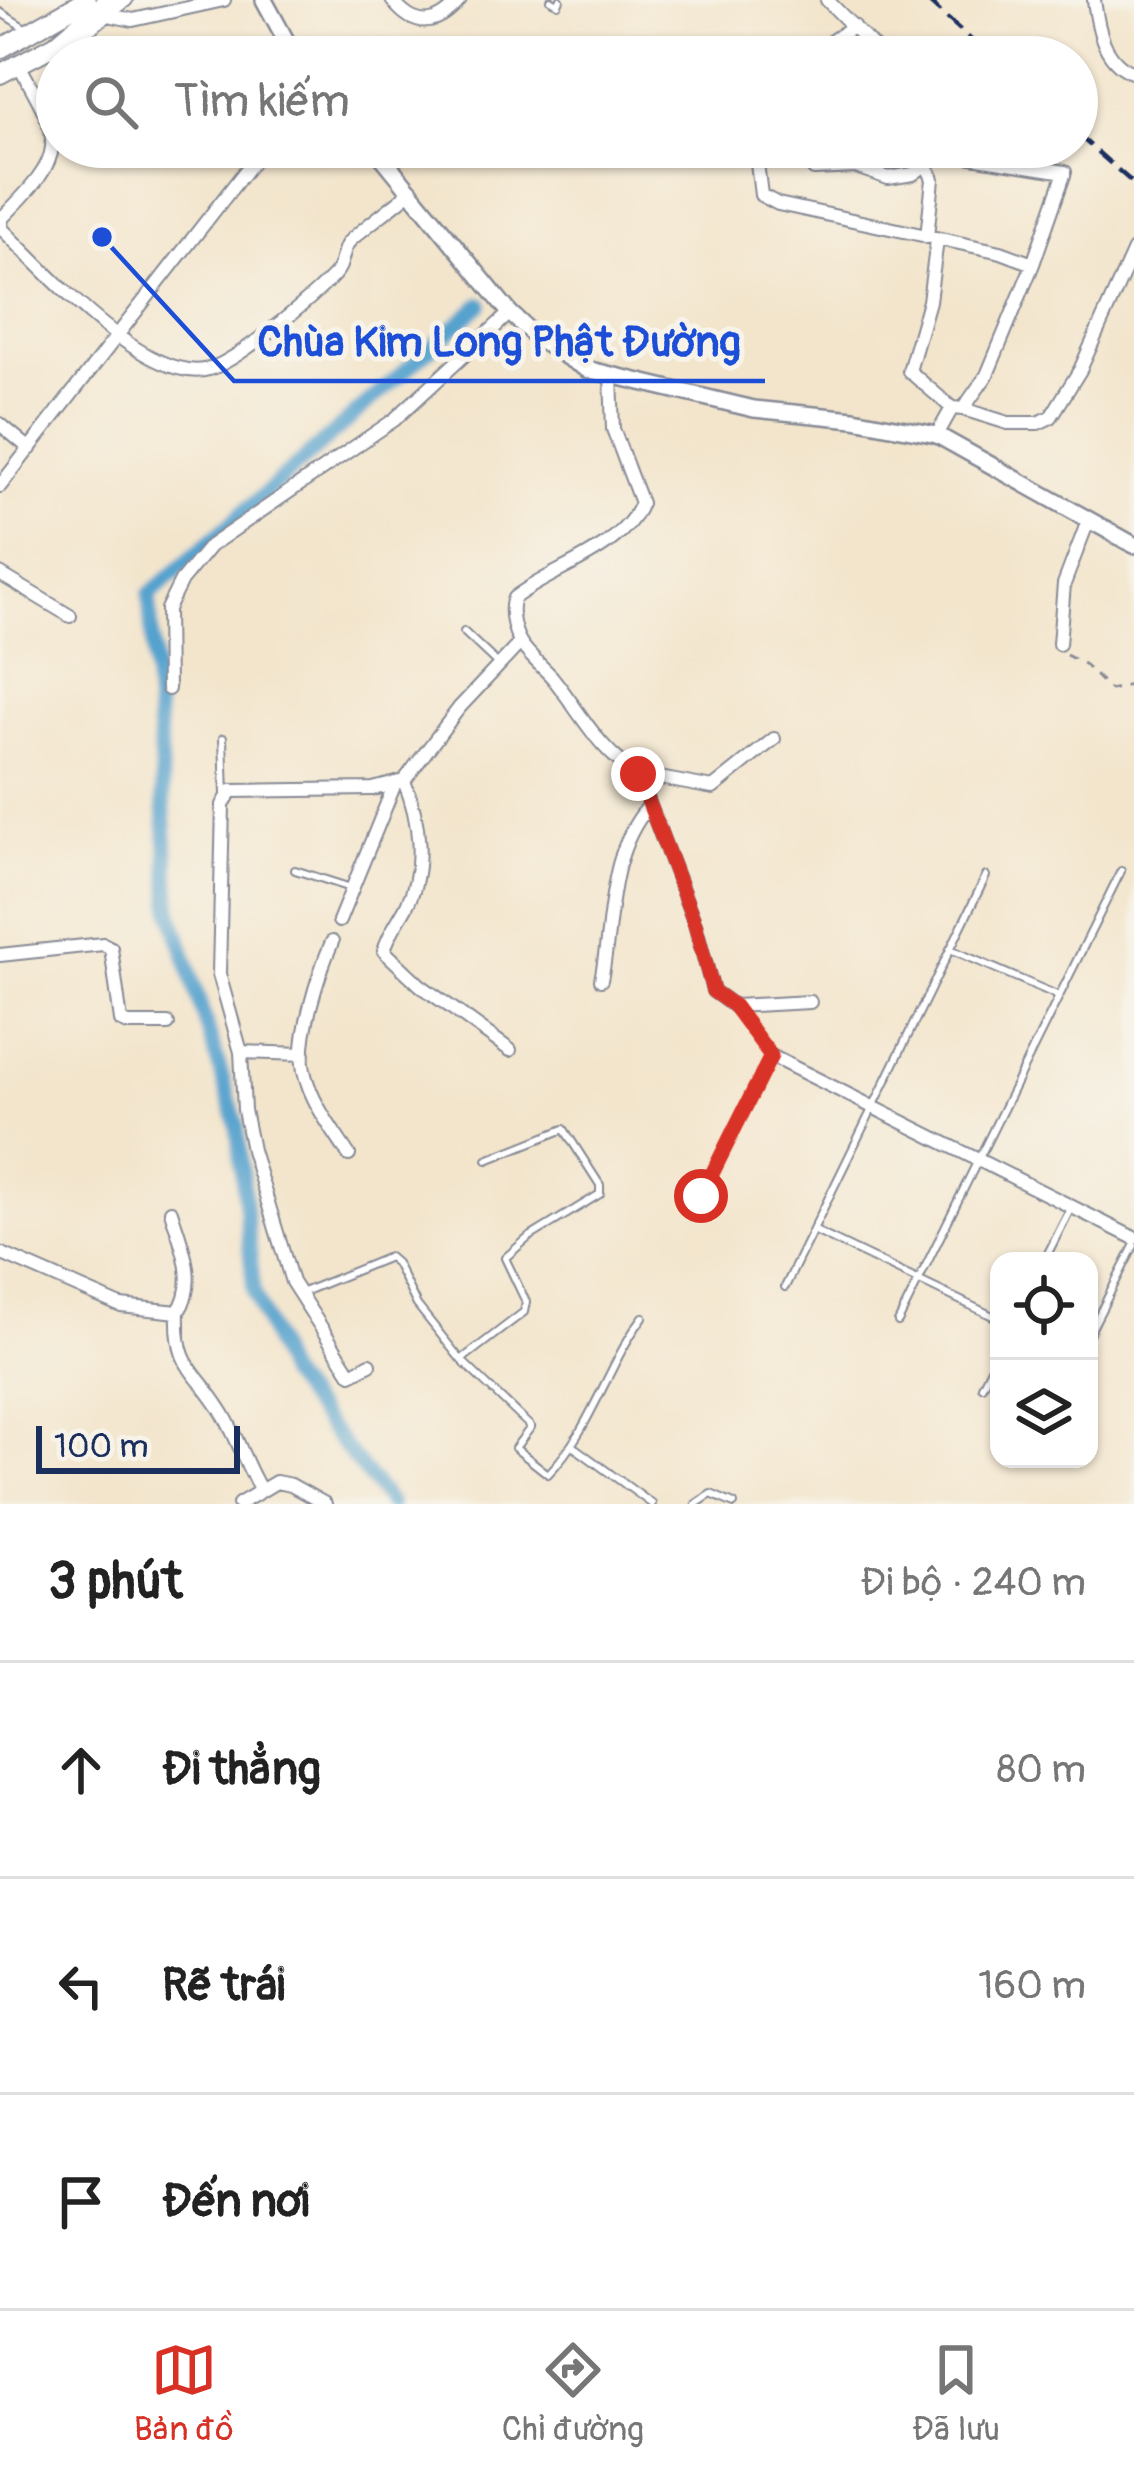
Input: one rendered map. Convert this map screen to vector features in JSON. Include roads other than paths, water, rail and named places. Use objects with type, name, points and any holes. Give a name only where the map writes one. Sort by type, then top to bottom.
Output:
[{"type":"main road","points":[[0,45],[86,0]]},
{"type":"main road","points":[[69,36],[108,8]]},
{"type":"main road","points":[[0,74],[36,56]]},
{"type":"street","points":[[0,45],[66,0]]},
{"type":"street","points":[[108,8],[126,0]]},
{"type":"street","points":[[108,8],[133,20],[224,0]]},
{"type":"street","points":[[264,0],[284,36]]},
{"type":"street","points":[[392,0],[410,20],[424,24],[445,16],[460,0]]},
{"type":"street","points":[[827,0],[864,36]]},
{"type":"street","points":[[1094,0],[1109,56],[1134,73]]},
{"type":"street","points":[[839,36],[854,26]]},
{"type":"street","points":[[19,65],[36,97]]},
{"type":"street","points":[[44,168],[38,182],[2,218],[1,228],[116,335],[173,366],[207,370],[321,287],[339,271],[349,241],[412,190]]},
{"type":"street","points":[[0,486],[247,168]]},
{"type":"street","points":[[393,168],[510,313],[568,359],[611,376],[754,409],[854,419],[937,435],[1088,520],[1132,539]]},
{"type":"street","points":[[756,168],[765,198],[801,211],[1001,252],[1033,264]]},
{"type":"street","points":[[814,169],[835,168]]},
{"type":"street","points":[[859,168],[888,178],[921,168]]},
{"type":"street","points":[[929,168],[933,179],[929,301],[908,371],[957,409],[1008,423],[1038,423],[1051,417],[1080,370],[1134,250]]},
{"type":"street","points":[[937,435],[987,375],[1033,264],[1065,172],[1040,168]]},
{"type":"street","points":[[168,689],[166,609],[181,581],[210,546],[394,419],[510,313]]},
{"type":"street","points":[[611,376],[610,409],[617,445],[640,503],[626,525],[604,543],[514,598],[511,611],[520,643],[583,716],[600,744],[638,774],[712,788],[773,739]]},
{"type":"street","points":[[0,424],[30,449]]},
{"type":"street","points":[[1059,644],[1064,584],[1088,520]]},
{"type":"street","points":[[3,582],[70,616]]},
{"type":"street","points":[[339,921],[399,784],[459,708],[520,643]]},
{"type":"street","points":[[638,774],[695,924],[713,991],[734,1006],[810,1002]]},
{"type":"street","points":[[370,1364],[351,1374],[289,1274],[252,1150],[241,1052],[219,974],[218,922],[225,795],[231,791],[305,792],[399,784]]},
{"type":"street","points":[[399,784],[417,824],[417,873],[409,903],[384,951],[420,985],[510,1050]]},
{"type":"street","points":[[601,980],[620,862],[631,832],[648,807]]},
{"type":"street","points":[[332,942],[320,969],[303,1067],[312,1097],[349,1155]]},
{"type":"street","points":[[0,955],[103,944],[111,948],[122,1021],[168,1024]]},
{"type":"street","points":[[241,1052],[304,1054]]},
{"type":"street","points":[[771,1056],[1072,1206],[1134,1242]]},
{"type":"street","points":[[171,1211],[189,1290],[178,1312],[182,1361],[221,1410],[260,1489]]},
{"type":"street","points":[[0,1253],[121,1306],[178,1312]]},
{"type":"street","points":[[239,1504],[276,1482],[325,1504]]},
{"type":"lane","points":[[0,12],[25,28]]},
{"type":"lane","points":[[464,632],[499,664]]},
{"type":"lane","points":[[223,738],[225,795]]},
{"type":"lane","points":[[295,870],[350,888]]},
{"type":"lane","points":[[898,1322],[1121,871]]},
{"type":"lane","points":[[784,1287],[986,876]]},
{"type":"lane","points":[[950,949],[1059,996]]},
{"type":"lane","points":[[701,1196],[771,1056],[734,1006]]},
{"type":"lane","points":[[461,1360],[524,1312],[526,1302],[505,1258],[528,1238],[600,1194],[592,1170],[563,1129],[487,1160]]},
{"type":"lane","points":[[1049,1252],[1072,1206]]},
{"type":"lane","points":[[812,1229],[990,1315]]},
{"type":"lane","points":[[1098,1316],[1134,1242]]},
{"type":"lane","points":[[299,1293],[389,1257],[436,1332],[531,1427],[515,1448],[548,1474],[574,1447],[618,1354],[643,1317]]},
{"type":"lane","points":[[982,1386],[995,1360]]},
{"type":"lane","points":[[574,1447],[652,1504]]},
{"type":"lane","points":[[696,1504],[710,1494],[734,1504]]},
{"type":"waterway","points":[[390,1504],[286,1374],[254,1292],[237,1125],[171,909],[149,595],[481,304]]},
{"type":"railway","points":[[927,0],[967,36]]},
{"type":"railway","points":[[1098,152],[1134,184]]},
{"type":"place","name":"Chùa Kim Long Phật Đường","points":[[102,237]]}]
